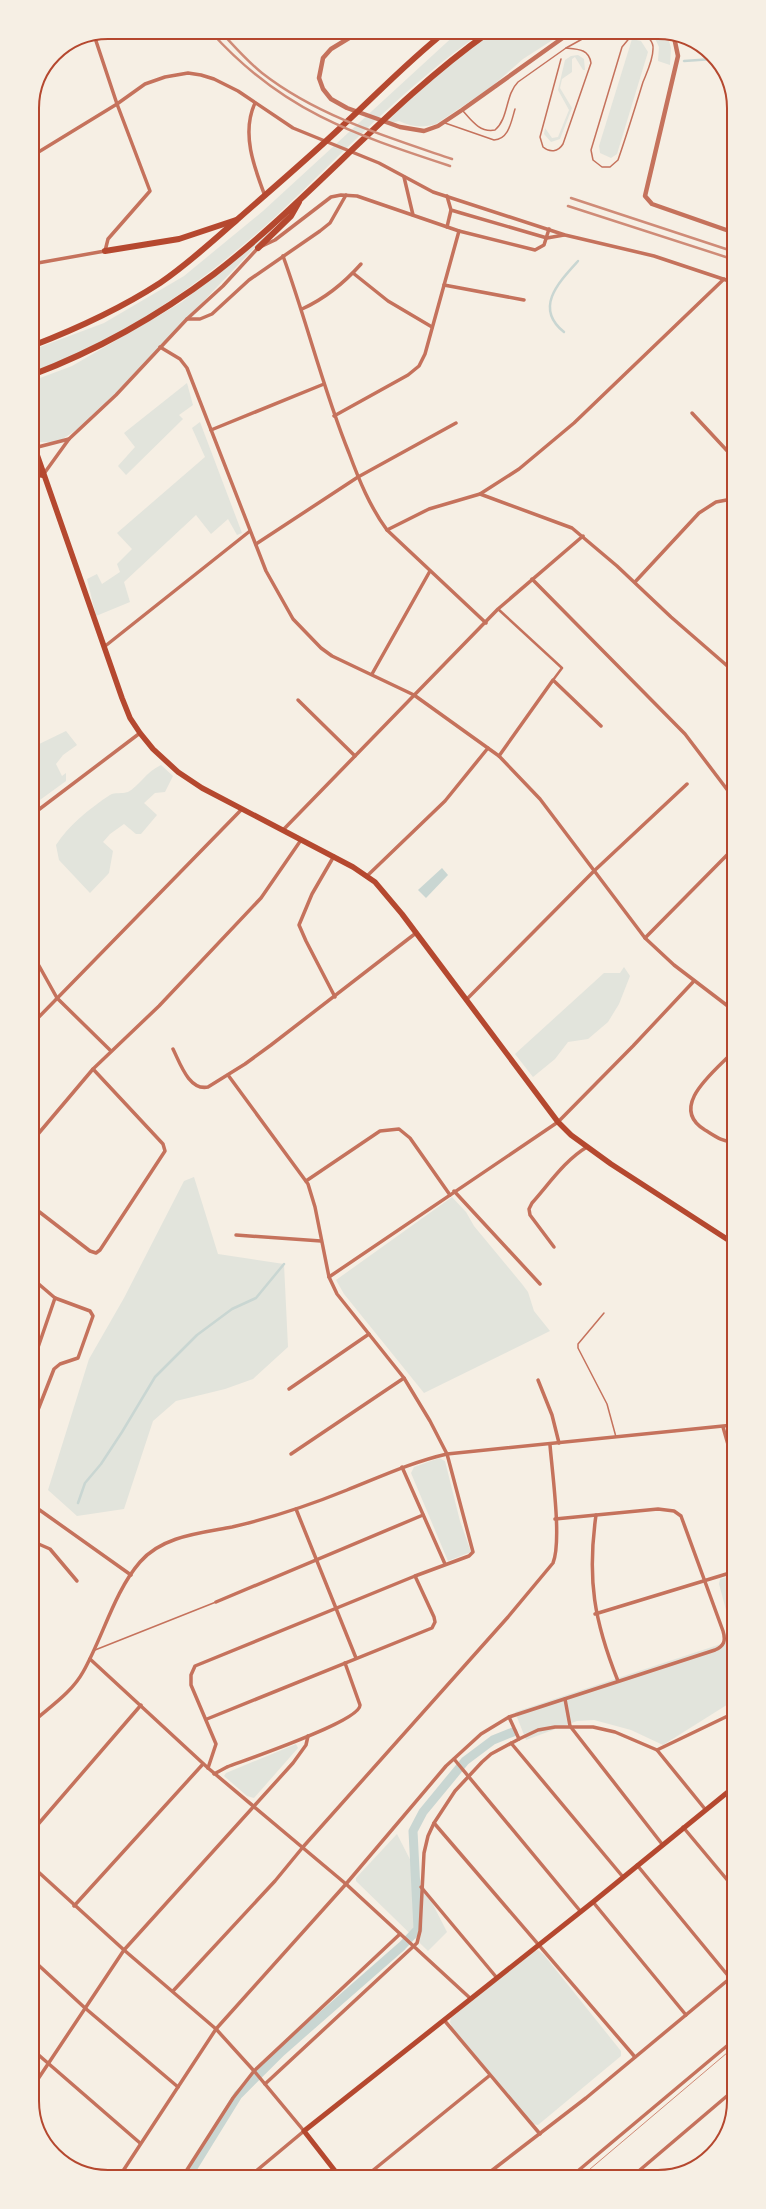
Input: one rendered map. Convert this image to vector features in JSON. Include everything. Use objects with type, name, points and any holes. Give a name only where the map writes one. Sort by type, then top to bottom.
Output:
[{"type":"highway","points":[[39,343],[70,331],[140,295],[205,249],[306,160],[412,59],[436,39]]},
{"type":"highway","points":[[39,372],[88,353],[134,328],[178,300],[231,260],[300,199],[396,108],[451,59],[479,39]]},
{"type":"highway","points":[[258,248],[290,216],[300,199]]},
{"type":"highway","points":[[105,251],[179,239],[239,218]]},
{"type":"highway","points":[[39,474],[43,475]]},
{"type":"main road","points":[[39,464],[103,648],[130,718],[140,733],[165,761],[190,781],[334,856],[367,876],[392,901],[558,1122],[587,1147],[727,1238]]},
{"type":"main road","points":[[334,2170],[304,2131],[581,1912],[705,1809],[727,1793]]},
{"type":"street","points":[[347,39],[331,49],[323,58],[319,78],[328,95],[347,108],[409,130],[424,131],[443,122],[462,110],[561,39]]},
{"type":"street","points":[[39,263],[105,251],[108,239],[150,191],[117,104],[96,40]]},
{"type":"street","points":[[675,41],[678,56],[645,196],[652,204],[727,230]]},
{"type":"street","points":[[39,152],[117,104],[145,84],[165,77],[188,73],[214,78],[293,128],[379,163],[433,192],[565,235],[654,256],[727,280]]},
{"type":"street","points":[[255,103],[250,115],[250,146],[265,196]]},
{"type":"street","points":[[404,177],[413,215]]},
{"type":"street","points":[[43,475],[69,439],[116,394],[187,319],[258,248],[275,240],[331,197],[346,195],[413,215],[459,231],[535,250],[543,246],[548,238],[549,229]]},
{"type":"street","points":[[187,319],[194,320],[212,314],[249,280],[310,239],[330,223],[346,195]]},
{"type":"street","points":[[447,196],[451,210],[447,227]]},
{"type":"street","points":[[451,210],[548,238],[565,235]]},
{"type":"street","points":[[334,416],[415,370],[425,354],[459,231]]},
{"type":"street","points":[[283,256],[302,309],[334,416],[358,477],[380,520],[387,530],[486,623]]},
{"type":"street","points":[[302,309],[316,302],[353,273],[361,264]]},
{"type":"street","points":[[353,273],[388,301],[432,327]]},
{"type":"street","points":[[387,530],[429,509],[480,494],[519,469],[574,422],[724,279]]},
{"type":"street","points":[[444,285],[524,300]]},
{"type":"street","points":[[160,347],[180,359],[187,368],[250,531],[282,602],[306,634],[332,656],[414,695],[499,756],[540,799],[645,938],[674,965],[727,1006]]},
{"type":"street","points":[[211,430],[324,384]]},
{"type":"street","points":[[692,413],[727,451]]},
{"type":"street","points":[[256,544],[358,477],[456,423]]},
{"type":"street","points":[[39,446],[69,439]]},
{"type":"street","points":[[480,494],[572,528],[635,582],[671,617],[727,666]]},
{"type":"street","points":[[635,582],[699,513],[716,502],[727,500]]},
{"type":"street","points":[[103,648],[250,531]]},
{"type":"street","points":[[283,830],[498,609],[532,580],[554,564],[583,536]]},
{"type":"street","points":[[372,674],[430,571]]},
{"type":"street","points":[[532,580],[685,734],[727,789]]},
{"type":"street","points":[[498,609],[562,668],[499,756]]},
{"type":"street","points":[[554,680],[601,726]]},
{"type":"street","points":[[298,700],[355,756]]},
{"type":"street","points":[[39,809],[140,733]]},
{"type":"street","points":[[367,876],[445,801],[488,748]]},
{"type":"street","points":[[465,1000],[594,871],[687,784]]},
{"type":"street","points":[[39,1017],[242,809]]},
{"type":"street","points":[[39,1133],[93,1069],[158,1006],[261,898],[301,840]]},
{"type":"street","points":[[645,938],[727,855]]},
{"type":"street","points":[[334,856],[312,894],[299,925],[335,997]]},
{"type":"street","points":[[173,1049],[189,1080],[198,1087],[208,1087],[228,1075],[335,997],[416,933]]},
{"type":"street","points":[[39,966],[57,998],[111,1051]]},
{"type":"street","points":[[329,1277],[558,1122],[633,1046],[694,981]]},
{"type":"street","points":[[727,1059],[692,1098],[689,1110],[690,1115],[700,1127],[727,1141]]},
{"type":"street","points":[[39,1211],[90,1251],[98,1251],[163,1153],[165,1147],[93,1069]]},
{"type":"street","points":[[208,1768],[216,1744],[192,1685],[191,1675],[193,1669],[199,1664],[445,1564],[469,1556],[473,1552],[447,1454],[430,1421],[404,1378],[346,1308],[329,1277],[315,1207],[306,1181],[228,1075]]},
{"type":"street","points":[[306,1181],[380,1131],[399,1129],[410,1138],[450,1194]]},
{"type":"street","points":[[554,1248],[530,1215],[529,1209],[532,1203],[561,1169],[578,1152],[587,1147]]},
{"type":"street","points":[[454,1192],[540,1284]]},
{"type":"street","points":[[236,1236],[321,1241]]},
{"type":"street","points":[[39,1284],[55,1298],[90,1312],[93,1319],[78,1358],[75,1361],[60,1364],[54,1369],[39,1407]]},
{"type":"street","points":[[39,1344],[55,1298]]},
{"type":"street","points":[[289,1389],[369,1334]]},
{"type":"street","points":[[292,1454],[404,1378]]},
{"type":"street","points":[[538,1380],[559,1444]]},
{"type":"street","points":[[723,1426],[727,1440]]},
{"type":"street","points":[[39,1717],[73,1686],[90,1659],[93,1650],[130,1576],[146,1556],[154,1549],[174,1540],[254,1522],[296,1510],[402,1467],[447,1454],[559,1444],[727,1426]]},
{"type":"street","points":[[174,1991],[275,1881],[303,1847],[508,1617],[549,1568],[556,1554],[550,1444]]},
{"type":"street","points":[[402,1467],[445,1564]]},
{"type":"street","points":[[123,2170],[216,2029],[346,1884],[454,1760],[480,1734],[509,1718],[715,1650],[723,1645],[725,1636],[689,1534],[681,1516],[674,1511],[658,1509],[555,1519]]},
{"type":"street","points":[[39,1510],[130,1576]]},
{"type":"street","points":[[296,1510],[356,1658]]},
{"type":"street","points":[[216,1602],[423,1515]]},
{"type":"street","points":[[596,1515],[592,1571],[595,1614],[605,1650],[618,1681]]},
{"type":"street","points":[[39,1544],[50,1549],[77,1581]]},
{"type":"street","points":[[595,1614],[727,1574]]},
{"type":"street","points":[[207,1719],[428,1630],[434,1624],[434,1617],[415,1576]]},
{"type":"street","points":[[90,1659],[214,1774],[346,1884],[471,1999]]},
{"type":"street","points":[[214,1774],[227,1767],[308,1736],[358,1712],[360,1706],[345,1663]]},
{"type":"street","points":[[565,1699],[570,1726],[662,1844]]},
{"type":"street","points":[[39,1823],[141,1705]]},
{"type":"street","points":[[656,1750],[727,1716]]},
{"type":"street","points":[[509,1718],[519,1739]]},
{"type":"street","points":[[264,2083],[419,1938],[424,1853],[428,1836],[434,1823],[455,1792],[469,1775],[491,1754],[538,1730],[570,1726],[602,1728],[656,1750],[705,1809]]},
{"type":"street","points":[[39,2078],[124,1950],[297,1758],[306,1745],[308,1736]]},
{"type":"street","points":[[511,1743],[623,1877]]},
{"type":"street","points":[[454,1760],[469,1775],[581,1912]]},
{"type":"street","points":[[74,1906],[203,1764]]},
{"type":"street","points":[[434,1823],[635,2057]]},
{"type":"street","points":[[683,1827],[727,1880]]},
{"type":"street","points":[[637,1865],[727,1970]]},
{"type":"street","points":[[39,1873],[74,1906],[174,1991],[216,2029],[255,2071],[304,2131],[257,2170]]},
{"type":"street","points":[[421,1887],[497,1978]]},
{"type":"street","points":[[593,1902],[686,2014]]},
{"type":"street","points":[[187,2170],[233,2098],[255,2071],[401,1935]]},
{"type":"street","points":[[39,1966],[85,2008],[178,2086]]},
{"type":"street","points":[[493,2170],[540,2134],[727,1980]]},
{"type":"street","points":[[444,2020],[489,2076],[540,2134]]},
{"type":"street","points":[[579,2170],[727,2046]]},
{"type":"street","points":[[39,2055],[140,2143]]},
{"type":"street","points":[[373,2170],[489,2076]]},
{"type":"street","points":[[640,2170],[727,2096]]},
{"type":"lane","points":[[462,110],[479,127],[486,130],[495,130],[503,121],[515,85],[566,48],[582,39]]},
{"type":"lane","points":[[629,39],[622,47],[591,150],[593,160],[602,167],[610,167],[618,160],[653,49],[652,45],[647,39]]},
{"type":"lane","points":[[561,59],[540,137],[541,144],[550,151],[558,150],[563,144],[590,63],[589,56],[582,50],[566,48]]},
{"type":"lane","points":[[443,122],[498,139],[506,134],[515,109]]},
{"type":"lane","points":[[604,1312],[578,1344],[578,1348],[607,1404],[616,1437]]},
{"type":"lane","points":[[93,1650],[216,1602]]},
{"type":"shaded area","points":[[450,39],[473,39],[427,74],[401,97],[275,217],[220,264],[161,307],[130,326],[65,361],[39,372],[39,347],[104,323],[184,276],[263,211]]},
{"type":"shaded area","points":[[479,39],[554,39],[523,59],[490,88],[436,124],[417,126],[408,125],[399,121],[391,123],[387,122],[419,88]]},
{"type":"shaded area","points":[[632,39],[641,41],[648,52],[617,154],[611,158],[600,153],[599,146]]},
{"type":"shaded area","points":[[655,39],[669,40],[671,48],[670,65],[658,61],[659,47]]},
{"type":"shaded area","points":[[578,55],[584,59],[585,70],[583,70],[575,57],[572,59],[572,72],[562,79],[560,88],[572,108],[560,139],[551,142],[544,134],[545,128],[552,138],[558,137],[569,110],[558,90],[565,60],[571,56]]},
{"type":"shaded area","points":[[283,218],[87,423],[58,442],[39,442],[39,378],[72,366],[182,302]]},
{"type":"shaded area","points":[[187,383],[193,405],[179,415],[183,419],[126,475],[118,466],[135,447],[124,433]]},
{"type":"shaded area","points":[[200,422],[242,533],[237,535],[228,519],[211,534],[196,515],[124,582],[130,602],[96,616],[87,579],[97,574],[102,584],[120,572],[117,564],[132,549],[117,533],[205,457],[192,428]]},
{"type":"shaded area","points":[[66,731],[77,745],[63,755],[56,764],[62,776],[66,773],[66,781],[39,801],[39,744]]},
{"type":"shaded area","points":[[161,765],[173,776],[165,792],[155,793],[144,803],[157,815],[141,834],[136,834],[124,824],[110,834],[103,842],[113,851],[109,873],[90,893],[59,860],[56,845],[73,824],[95,806],[112,794],[128,792],[151,771]]},
{"type":"shaded area","points":[[442,868],[448,875],[426,898],[418,890]]},
{"type":"shaded area","points":[[624,967],[630,976],[619,1004],[608,1022],[588,1039],[568,1042],[555,1059],[533,1077],[515,1054],[604,973],[620,973]]},
{"type":"shaded area","points":[[194,1177],[218,1254],[284,1264],[288,1347],[253,1379],[225,1389],[176,1401],[153,1421],[124,1509],[77,1516],[48,1490],[89,1359],[124,1298],[184,1181]]},
{"type":"shaded area","points":[[452,1197],[466,1212],[474,1226],[528,1292],[534,1311],[550,1331],[424,1393],[344,1294],[336,1280]]},
{"type":"shaded area","points":[[439,1458],[445,1461],[460,1521],[471,1552],[448,1561],[411,1473],[414,1467]]},
{"type":"shaded area","points":[[727,1577],[727,1614],[719,1584],[720,1579]]},
{"type":"shaded area","points":[[727,1642],[727,1705],[663,1745],[631,1730],[594,1720],[577,1721],[526,1740],[515,1712]]},
{"type":"shaded area","points":[[296,1744],[298,1748],[254,1798],[247,1796],[224,1776],[226,1773]]},
{"type":"shaded area","points":[[397,1834],[447,1932],[428,1951],[356,1881],[356,1878]]},
{"type":"shaded area","points":[[538,1950],[544,1955],[621,2051],[621,2056],[538,2125],[532,2124],[452,2027],[450,2022],[451,2018],[532,1952]]},
{"type":"waterway","points":[[684,61],[707,59]]},
{"type":"waterway","points":[[564,332],[555,323],[551,314],[550,305],[552,296],[557,287],[578,261]]},
{"type":"waterway","points":[[78,1503],[85,1483],[101,1464],[155,1377],[197,1335],[232,1309],[256,1298],[284,1264]]},
{"type":"waterway","points":[[192,2170],[238,2095],[281,2052],[402,1946],[418,1929],[413,1831],[423,1812],[465,1761],[493,1740],[513,1732]]},
{"type":"tram line","points":[[589,2170],[727,2053]]},
{"type":"railway","points":[[218,39],[238,59],[265,82],[292,101],[321,117],[382,143],[450,166]]},
{"type":"railway","points":[[228,39],[262,73],[283,88],[306,101],[353,124],[452,159]]},
{"type":"railway","points":[[571,198],[727,249]]},
{"type":"railway","points":[[568,206],[727,257]]}]
